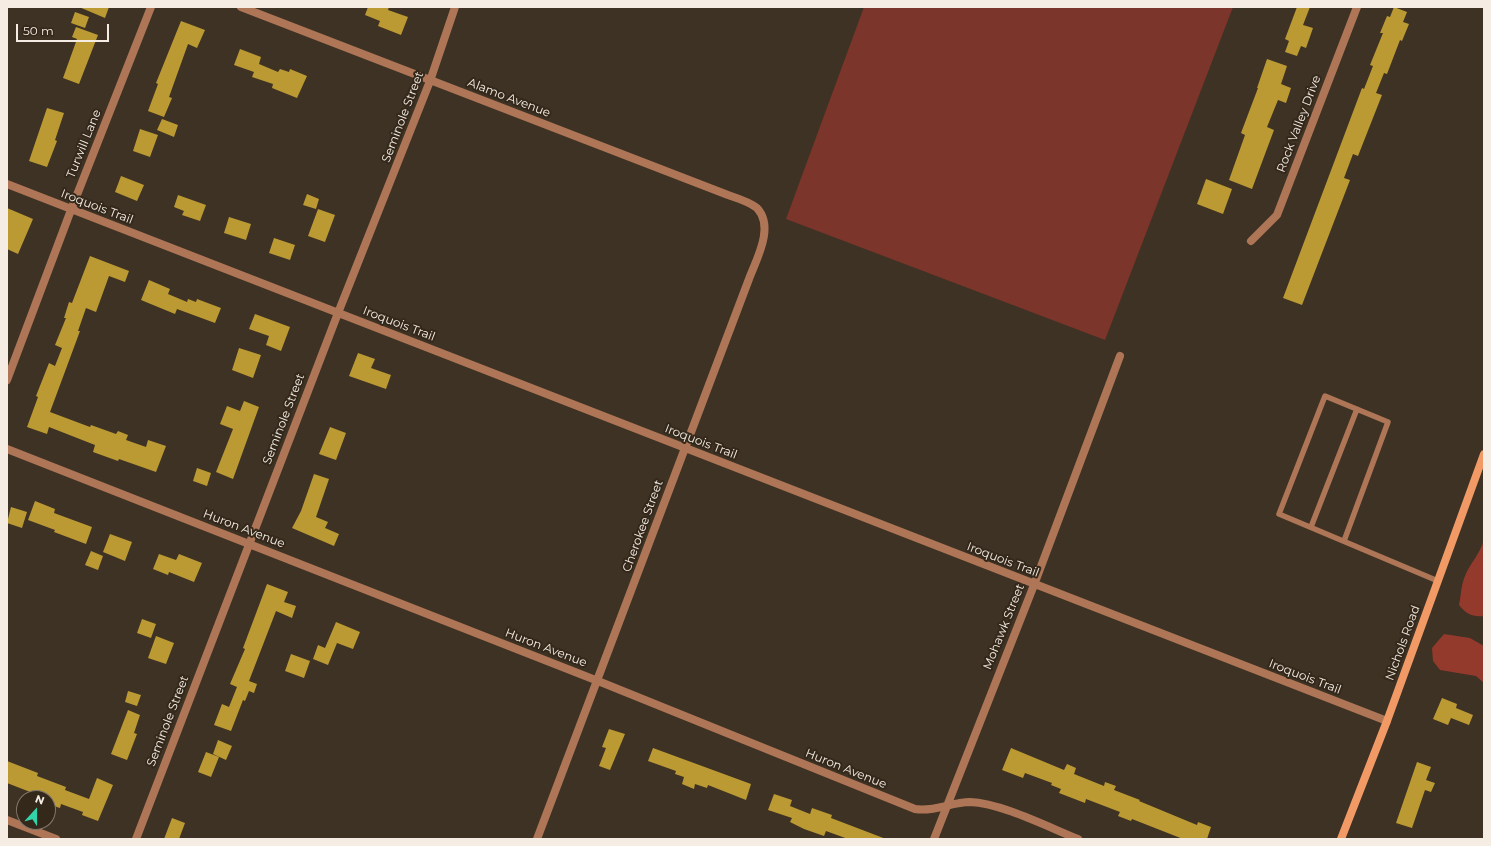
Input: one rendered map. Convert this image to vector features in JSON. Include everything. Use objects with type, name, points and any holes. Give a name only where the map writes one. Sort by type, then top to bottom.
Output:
[{"type":"street","name":"Turwill Lane","points":[[7,380],[71,210],[151,7]]},
{"type":"street","name":"Alamo Avenue","points":[[241,7],[728,195],[756,208],[763,219]]},
{"type":"street","name":"Seminole Street","points":[[136,839],[338,313],[430,81],[455,7]]},
{"type":"street","name":"Rock Valley Drive","points":[[1251,241],[1277,215],[1357,7]]},
{"type":"street","name":"Iroquois Trail","points":[[7,184],[1387,721]]},
{"type":"street","name":"Cherokee Street","points":[[538,839],[764,238],[765,230],[763,219]]},
{"type":"street","name":"Mohawk Street","points":[[934,839],[945,807],[1034,584],[1120,356]]},
{"type":"street","name":"Huron Avenue","points":[[7,449],[598,681],[904,805],[925,810],[968,802],[988,805],[1078,839]]},
{"type":"street","name":"Nichols Road","points":[[1341,839],[1481,470],[1484,454]]},
{"type":"street","points":[[7,820],[56,839]]},
{"type":"lane","points":[[1344,541],[1388,422],[1325,396],[1279,514],[1438,581]]},
{"type":"lane","points":[[1311,527],[1356,408]]},
{"type":"shaded area","points":[[864,7],[1233,7],[1105,340],[786,219]]},
{"type":"shaded area","points":[[1484,539],[1484,616],[1476,616],[1467,613],[1459,605],[1462,587],[1467,571],[1483,544]]},
{"type":"shaded area","points":[[1444,634],[1470,638],[1484,646],[1484,683],[1476,676],[1440,670],[1433,661],[1432,648]]},
{"type":"building","points":[[79,7],[109,7],[105,18]]},
{"type":"building","points":[[368,7],[389,7],[388,10],[408,17],[401,35],[378,26],[380,21],[365,15]]},
{"type":"building","points":[[1297,7],[1310,7],[1303,25],[1313,28],[1306,48],[1301,46],[1297,56],[1285,52],[1289,41],[1285,39]]},
{"type":"building","points":[[1394,7],[1407,12],[1403,22],[1409,24],[1402,41],[1400,40],[1387,74],[1384,73],[1376,93],[1382,95],[1358,156],[1353,154],[1344,178],[1350,180],[1302,305],[1283,298],[1362,88],[1364,89],[1373,66],[1370,65],[1383,33],[1380,33],[1387,16],[1390,17]]},
{"type":"building","points":[[75,12],[89,17],[85,28],[71,23]]},
{"type":"building","points":[[181,21],[205,30],[197,48],[188,44],[169,97],[172,98],[164,117],[148,111],[158,84],[156,83]]},
{"type":"building","points":[[76,27],[98,35],[79,84],[63,78],[77,39],[72,37]]},
{"type":"building","points":[[240,49],[261,57],[259,64],[278,72],[280,69],[289,72],[290,69],[307,76],[297,98],[272,88],[273,84],[252,77],[254,72],[234,65]]},
{"type":"building","points":[[1267,59],[1287,66],[1281,84],[1291,88],[1286,103],[1278,100],[1267,127],[1274,130],[1252,189],[1229,180],[1245,135],[1241,133]]},
{"type":"building","points":[[47,108],[64,113],[55,140],[57,141],[47,167],[29,161]]},
{"type":"building","points":[[162,119],[178,125],[174,137],[157,130]]},
{"type":"building","points":[[140,129],[158,135],[150,157],[133,151]]},
{"type":"building","points":[[121,176],[144,185],[137,201],[115,192]]},
{"type":"building","points":[[1206,179],[1232,189],[1223,214],[1197,204]]},
{"type":"building","points":[[307,194],[319,199],[316,209],[303,205]]},
{"type":"building","points":[[178,195],[206,205],[200,221],[182,215],[184,211],[174,207]]},
{"type":"building","points":[[7,208],[33,219],[18,254],[7,249]]},
{"type":"building","points":[[318,209],[335,215],[325,242],[308,236]]},
{"type":"building","points":[[229,217],[251,224],[246,240],[224,233]]},
{"type":"building","points":[[274,238],[295,245],[290,260],[269,253]]},
{"type":"building","points":[[90,256],[129,271],[125,282],[109,276],[96,312],[86,308],[78,331],[80,331],[50,412],[90,427],[91,425],[116,434],[118,431],[128,435],[126,440],[146,447],[148,440],[166,446],[156,472],[93,452],[95,445],[49,427],[47,434],[27,427],[38,397],[36,396],[49,363],[55,366],[62,348],[55,345],[66,318],[64,318],[69,302],[72,303]]},
{"type":"building","points":[[149,280],[170,289],[168,294],[187,302],[188,299],[196,302],[197,299],[221,308],[215,323],[177,309],[175,314],[141,300]]},
{"type":"building","points":[[255,314],[290,327],[281,351],[266,345],[269,336],[249,329]]},
{"type":"building","points":[[239,348],[261,355],[253,378],[232,370]]},
{"type":"building","points":[[358,353],[375,359],[371,368],[391,375],[386,389],[349,376]]},
{"type":"building","points":[[244,401],[259,407],[233,479],[216,472],[233,429],[220,424],[227,406],[240,411]]},
{"type":"building","points":[[330,427],[346,433],[336,460],[319,454]]},
{"type":"building","points":[[197,468],[211,473],[207,486],[193,481]]},
{"type":"building","points":[[314,474],[329,479],[316,517],[328,522],[325,528],[339,534],[334,546],[292,528],[301,511]]},
{"type":"building","points":[[35,501],[55,509],[54,513],[92,527],[86,544],[28,520]]},
{"type":"building","points":[[11,507],[27,512],[22,528],[7,523]]},
{"type":"building","points":[[110,534],[132,542],[125,561],[103,552]]},
{"type":"building","points":[[91,551],[103,556],[98,570],[85,565]]},
{"type":"building","points":[[159,554],[176,560],[179,554],[202,563],[194,582],[169,572],[168,575],[153,569]]},
{"type":"building","points":[[267,584],[288,592],[284,602],[296,606],[292,618],[276,611],[249,681],[257,684],[254,693],[249,691],[245,701],[243,700],[231,731],[214,725],[222,704],[229,707],[237,687],[230,684],[245,649],[243,648]]},
{"type":"building","points":[[142,619],[156,624],[151,638],[137,633]]},
{"type":"building","points":[[336,622],[360,632],[353,649],[337,643],[328,665],[313,659],[318,645],[325,648]]},
{"type":"building","points":[[156,636],[174,643],[166,664],[148,658]]},
{"type":"building","points":[[291,654],[310,661],[304,678],[285,671]]},
{"type":"building","points":[[128,691],[141,695],[137,706],[125,702]]},
{"type":"building","points":[[1442,698],[1457,704],[1456,708],[1473,715],[1469,725],[1451,718],[1448,725],[1433,719]]},
{"type":"building","points":[[128,710],[140,715],[134,733],[137,734],[127,760],[111,754]]},
{"type":"building","points":[[609,729],[625,734],[610,770],[599,766],[606,748],[602,747]]},
{"type":"building","points":[[218,740],[232,746],[226,760],[213,754]]},
{"type":"building","points":[[653,748],[751,784],[746,800],[708,785],[707,788],[695,784],[694,789],[682,784],[684,777],[675,774],[676,771],[648,761]]},
{"type":"building","points":[[1011,748],[1064,770],[1067,764],[1076,768],[1074,774],[1104,786],[1105,782],[1116,786],[1114,790],[1140,800],[1139,801],[1197,825],[1198,822],[1211,827],[1207,839],[1183,839],[1132,819],[1131,821],[1118,816],[1120,812],[1086,799],[1085,803],[1059,793],[1061,789],[1051,785],[1052,783],[1025,773],[1023,778],[1002,770]]},
{"type":"building","points":[[206,752],[219,757],[211,777],[198,772]]},
{"type":"building","points":[[7,761],[38,773],[37,776],[66,787],[65,790],[89,799],[97,778],[113,785],[98,821],[82,815],[83,812],[61,804],[60,808],[56,807],[56,790],[25,790],[7,783]]},
{"type":"building","points":[[1417,762],[1431,767],[1426,780],[1435,783],[1431,792],[1425,790],[1412,828],[1396,823]]},
{"type":"building","points":[[774,794],[792,800],[790,806],[810,814],[812,808],[832,815],[831,818],[886,839],[848,839],[826,831],[824,836],[804,829],[790,822],[792,818],[768,810]]},
{"type":"building","points":[[172,818],[185,823],[179,839],[164,839]]}]
